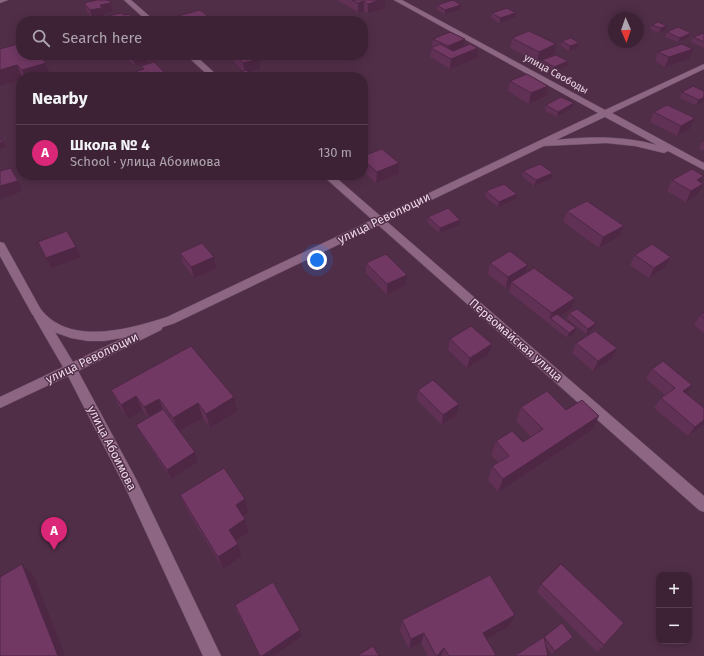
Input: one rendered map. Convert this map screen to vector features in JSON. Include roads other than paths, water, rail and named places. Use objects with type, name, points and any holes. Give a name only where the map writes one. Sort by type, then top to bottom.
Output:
[{"type":"street","points":[[0,1],[5,0]]},
{"type":"street","points":[[127,0],[145,16]]},
{"type":"street","name":"улица Свободы","points":[[399,0],[704,167]]},
{"type":"street","points":[[196,60],[209,72]]},
{"type":"street","name":"улица Революции","points":[[0,403],[379,220],[704,66]]},
{"type":"street","points":[[519,153],[548,143],[579,140],[617,141],[655,147],[688,158]]},
{"type":"street","name":"Первомайская улица","points":[[333,180],[704,505]]},
{"type":"street","name":"улица Абоимова","points":[[0,246],[71,368],[167,558],[212,656]]},
{"type":"street","points":[[40,317],[59,330],[81,337],[110,337],[140,331],[171,320]]},
{"type":"place","name":"Школа № 4","points":[[54,550]]}]
